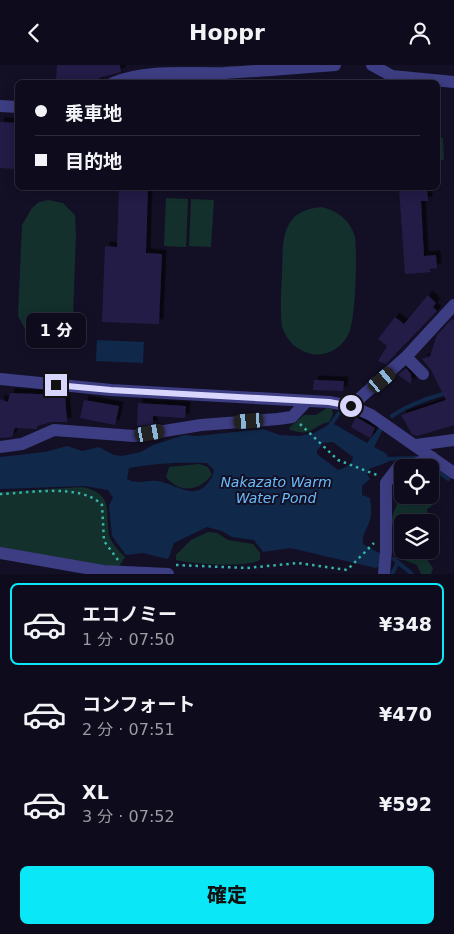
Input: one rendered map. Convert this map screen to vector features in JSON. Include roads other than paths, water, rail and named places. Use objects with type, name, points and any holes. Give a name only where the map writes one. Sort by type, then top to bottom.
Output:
[{"type":"street","points":[[120,80],[140,71],[335,65]]},
{"type":"street","points":[[372,65],[392,76],[433,80]]},
{"type":"street","points":[[440,81],[454,82]]},
{"type":"street","points":[[0,106],[15,107]]},
{"type":"street","points":[[351,406],[406,357],[454,305]]},
{"type":"street","points":[[406,357],[423,374]]},
{"type":"street","points":[[0,379],[111,390],[329,402],[351,406],[371,415],[454,473]]},
{"type":"street","points":[[0,447],[22,444],[54,430],[134,436],[201,425],[292,417],[306,402]]},
{"type":"street","points":[[416,445],[454,440]]},
{"type":"street","points":[[384,574],[386,483],[399,466],[413,465],[432,457]]},
{"type":"street","points":[[0,553],[103,572],[168,569]]},
{"type":"water","points":[[97,340],[144,342],[143,363],[96,361]]},
{"type":"water","name":"Nakazato Warm Water Pond","points":[[330,424],[334,424],[367,443],[379,428],[383,429],[374,447],[387,454],[388,462],[369,469],[367,474],[370,479],[362,486],[362,495],[370,498],[371,509],[363,544],[381,554],[381,565],[376,568],[290,548],[263,552],[254,540],[232,537],[222,531],[207,527],[174,543],[167,559],[143,553],[126,555],[112,536],[109,505],[113,498],[108,490],[85,486],[0,489],[0,457],[45,452],[67,446],[82,451],[99,447],[114,455],[122,456],[141,452],[153,445],[184,435],[197,436],[263,429],[280,435],[299,436],[314,433]],"holes":[[[333,442],[353,457],[350,464],[338,470],[317,454],[323,443]],[[168,463],[207,463],[214,470],[212,476],[207,484],[195,491],[183,490],[164,482],[138,482],[127,479],[129,468]]]},
{"type":"waterway","points":[[392,416],[414,404],[454,391]]},
{"type":"waterway","points":[[329,427],[339,413]]},
{"type":"waterway","points":[[384,459],[416,458]]},
{"type":"waterway","points":[[439,472],[448,479]]},
{"type":"waterway","points":[[394,559],[412,574]]},
{"type":"waterway","points":[[392,574],[398,562]]}]
